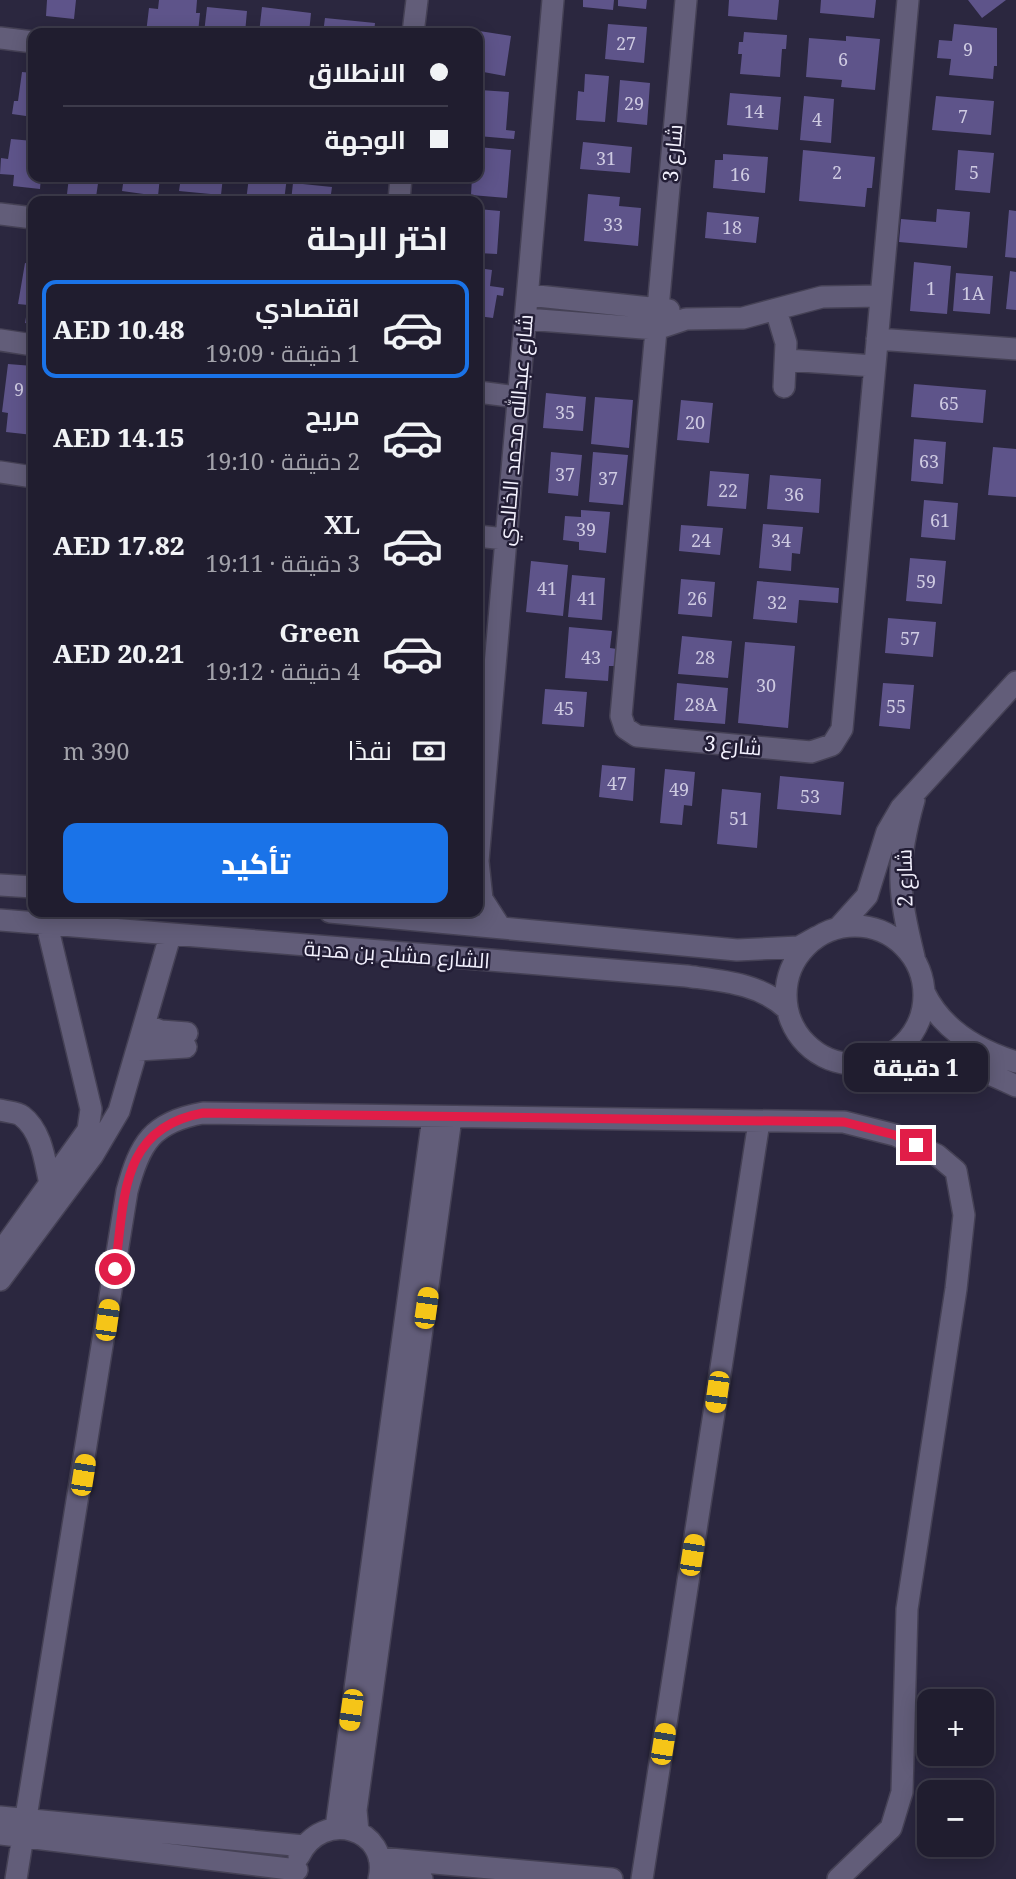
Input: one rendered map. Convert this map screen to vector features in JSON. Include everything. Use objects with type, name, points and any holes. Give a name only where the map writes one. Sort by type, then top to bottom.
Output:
[{"type":"street","points":[[414,28],[417,0]]},
{"type":"street","name":"شارع عبدالله محمد الخالدي","points":[[483,741],[487,640],[504,539],[553,0]]},
{"type":"street","name":"شارع 3","points":[[686,0],[621,716],[625,728],[637,736],[811,752],[826,749],[837,741],[842,729],[908,0]]},
{"type":"street","points":[[0,38],[28,41]]},
{"type":"street","points":[[0,214],[28,217]]},
{"type":"street","points":[[526,319],[656,329],[687,319],[743,318],[822,297],[850,294],[881,296]]},
{"type":"street","points":[[528,295],[658,306],[687,319]]},
{"type":"street","points":[[776,310],[784,335],[787,360],[785,387]]},
{"type":"street","points":[[877,339],[1016,349]]},
{"type":"street","points":[[0,340],[28,344]]},
{"type":"street","points":[[787,360],[874,366]]},
{"type":"street","points":[[483,393],[517,397]]},
{"type":"street","points":[[0,472],[28,476]]},
{"type":"street","points":[[483,537],[504,539]]},
{"type":"street","name":"شارع 2","points":[[839,928],[867,896],[887,832],[901,808],[1016,681]]},
{"type":"street","name":"شارع 2","points":[[914,961],[901,904],[900,859],[915,795]]},
{"type":"street","points":[[0,885],[28,887]]},
{"type":"street","name":"شارع عبدالله محمد الخالدي","points":[[483,901],[500,927]]},
{"type":"street","name":"الشارع مشلح بن هدبة","points":[[452,917],[500,927],[737,950],[799,947],[817,937]]},
{"type":"street","name":"الشارع مشلح بن هدبة","points":[[0,920],[170,936],[686,976],[742,984],[767,993],[787,1009]]},
{"type":"street","points":[[0,1253],[88,1130],[90,1109],[47,925]]},
{"type":"street","points":[[1016,1062],[955,1033],[936,1015],[924,992],[914,961],[890,935],[865,927],[839,928],[817,937],[802,951],[791,968],[786,988],[787,1009],[794,1028],[806,1044],[823,1056],[842,1063],[862,1063],[882,1058],[942,1058],[959,1061],[1016,1086]]},
{"type":"street","points":[[0,1280],[119,1111],[170,936]]},
{"type":"street","points":[[882,1058],[908,1038],[917,1024],[924,992]]},
{"type":"street","points":[[138,1050],[187,1040],[145,1025]]},
{"type":"street","points":[[0,1110],[22,1115],[35,1133],[42,1145],[50,1184]]},
{"type":"street","points":[[16,1879],[127,1191],[145,1142],[162,1126],[181,1117],[203,1113],[844,1122],[895,1135],[937,1155],[956,1171],[964,1215],[957,1289],[907,1609],[902,1792],[891,1828],[838,1879]]},
{"type":"street","points":[[336,1828],[357,1738],[442,1117]]},
{"type":"street","points":[[642,1879],[759,1122]]},
{"type":"street","points":[[357,1738],[358,1832]]},
{"type":"street","points":[[0,1817],[24,1828],[298,1874],[304,1846],[323,1831],[336,1828],[358,1832],[367,1839],[379,1871]]},
{"type":"street","points":[[0,1834],[24,1828],[304,1846]]},
{"type":"street","points":[[379,1871],[422,1879]]},
{"type":"street","points":[[379,1871],[612,1879]]},
{"type":"building","points":[[47,0],[76,0],[74,19],[46,16]]},
{"type":"building","points":[[159,0],[197,0],[196,13],[200,13],[198,28],[147,28],[149,8],[158,9]]},
{"type":"building","points":[[583,0],[614,0],[613,10],[583,7]]},
{"type":"building","points":[[618,0],[647,0],[646,9],[618,6]]},
{"type":"building","points":[[729,0],[779,0],[777,20],[728,16]]},
{"type":"building","points":[[821,0],[876,0],[874,18],[820,13]]},
{"type":"building","points":[[968,0],[1006,0],[982,18]]},
{"type":"building","points":[[207,7],[247,11],[245,28],[205,28]]},
{"type":"building","points":[[262,7],[311,13],[310,28],[260,28]]},
{"type":"building","points":[[325,18],[375,23],[374,28],[324,28]]},
{"type":"building","points":[[608,24],[647,27],[644,63],[605,59]]},
{"type":"building","points":[[954,24],[997,28],[997,66],[994,66],[993,79],[949,75],[951,59],[937,58],[939,40],[952,41]]},
{"type":"building","points":[[483,32],[511,36],[505,76],[483,72]]},
{"type":"building","points":[[744,32],[787,35],[786,49],[782,49],[780,77],[740,74],[742,54],[738,54],[739,42],[743,42]]},
{"type":"building","points":[[846,36],[880,39],[875,90],[841,87],[842,80],[806,77],[809,38],[846,41]]},
{"type":"building","points":[[22,72],[28,73],[28,116],[12,114],[14,101],[18,101]]},
{"type":"building","points":[[585,74],[609,76],[605,122],[576,120],[578,91],[584,92]]},
{"type":"building","points":[[620,80],[650,83],[647,125],[617,122]]},
{"type":"building","points":[[483,90],[509,92],[506,130],[515,131],[514,139],[483,136]]},
{"type":"building","points":[[730,93],[781,97],[778,130],[727,125]]},
{"type":"building","points":[[804,96],[834,99],[831,143],[800,140]]},
{"type":"building","points":[[936,96],[994,101],[991,135],[932,130]]},
{"type":"building","points":[[11,139],[28,141],[28,182],[41,182],[40,189],[13,186],[14,175],[0,174],[1,158],[8,159]]},
{"type":"building","points":[[583,142],[632,147],[630,173],[580,169]]},
{"type":"building","points":[[483,147],[511,150],[507,198],[471,195],[472,182],[483,182]]},
{"type":"building","points":[[803,150],[875,157],[872,188],[867,188],[865,207],[799,201]]},
{"type":"building","points":[[958,150],[994,153],[990,193],[955,190]]},
{"type":"building","points":[[723,154],[768,157],[765,193],[713,188],[715,160],[723,160]]},
{"type":"building","points":[[68,182],[98,182],[96,196],[67,194]]},
{"type":"building","points":[[123,182],[159,182],[158,196],[122,191]]},
{"type":"building","points":[[180,182],[222,182],[221,195],[179,191]]},
{"type":"building","points":[[248,182],[286,182],[285,196],[247,196]]},
{"type":"building","points":[[293,183],[332,187],[331,196],[292,196]]},
{"type":"building","points":[[588,194],[620,197],[619,206],[641,208],[638,246],[584,241]]},
{"type":"building","points":[[483,209],[500,211],[497,254],[483,253]]},
{"type":"building","points":[[937,209],[970,212],[967,248],[899,242],[901,219],[936,222]]},
{"type":"building","points":[[1009,210],[1016,211],[1016,258],[1005,257]]},
{"type":"building","points":[[707,212],[759,217],[756,243],[705,238]]},
{"type":"building","points":[[914,262],[951,266],[947,314],[910,311]]},
{"type":"building","points":[[25,263],[28,263],[28,305],[18,304]]},
{"type":"building","points":[[483,269],[492,270],[490,286],[504,288],[503,296],[497,295],[493,318],[483,317]]},
{"type":"building","points":[[1010,271],[1016,272],[1016,310],[1006,309]]},
{"type":"building","points":[[956,273],[993,276],[990,314],[953,311]]},
{"type":"building","points":[[8,364],[28,366],[28,434],[6,432],[8,413],[2,412]]},
{"type":"building","points":[[914,384],[986,390],[983,423],[911,417]]},
{"type":"building","points":[[546,393],[586,397],[583,431],[543,428]]},
{"type":"building","points":[[595,397],[633,400],[629,448],[591,444]]},
{"type":"building","points":[[681,400],[713,403],[709,443],[677,440]]},
{"type":"building","points":[[914,439],[946,442],[943,484],[911,481]]},
{"type":"building","points":[[993,447],[1016,449],[1016,497],[988,495]]},
{"type":"building","points":[[551,452],[582,455],[578,496],[548,493]]},
{"type":"building","points":[[593,452],[628,455],[623,505],[589,502]]},
{"type":"building","points":[[710,471],[749,474],[746,509],[707,506]]},
{"type":"building","points":[[770,475],[821,479],[819,513],[767,509]]},
{"type":"building","points":[[924,500],[958,503],[955,540],[921,537]]},
{"type":"building","points":[[581,510],[610,512],[606,553],[579,550],[579,542],[563,540],[565,516],[581,517]]},
{"type":"building","points":[[763,524],[803,527],[800,554],[792,553],[791,571],[759,568]]},
{"type":"building","points":[[681,525],[723,528],[720,555],[679,551]]},
{"type":"building","points":[[910,558],[946,561],[942,604],[906,601]]},
{"type":"building","points":[[531,561],[568,565],[563,616],[526,612]]},
{"type":"building","points":[[572,575],[605,578],[602,620],[568,617]]},
{"type":"building","points":[[681,579],[715,582],[712,617],[678,614]]},
{"type":"building","points":[[757,581],[839,588],[838,603],[799,600],[797,623],[753,619]]},
{"type":"building","points":[[888,618],[936,622],[933,657],[885,653]]},
{"type":"building","points":[[569,627],[612,631],[610,648],[617,649],[615,666],[609,666],[608,681],[565,678]]},
{"type":"building","points":[[682,636],[732,641],[728,678],[678,674]]},
{"type":"building","points":[[745,642],[795,646],[788,728],[738,723]]},
{"type":"building","points":[[677,683],[728,688],[725,724],[674,720]]},
{"type":"building","points":[[883,683],[914,685],[910,729],[879,726]]},
{"type":"building","points":[[545,689],[587,692],[584,727],[542,724]]},
{"type":"building","points":[[602,765],[635,768],[633,801],[599,797]]},
{"type":"building","points":[[665,769],[695,772],[692,806],[684,805],[682,825],[660,823]]},
{"type":"building","points":[[780,776],[844,782],[841,815],[777,809]]},
{"type":"building","points":[[722,789],[761,793],[757,848],[717,844]]},
{"type":"route","points":[[115,1269],[127,1191],[134,1164],[145,1142],[162,1126],[181,1117],[203,1113],[844,1122],[895,1135],[916,1145]]}]
